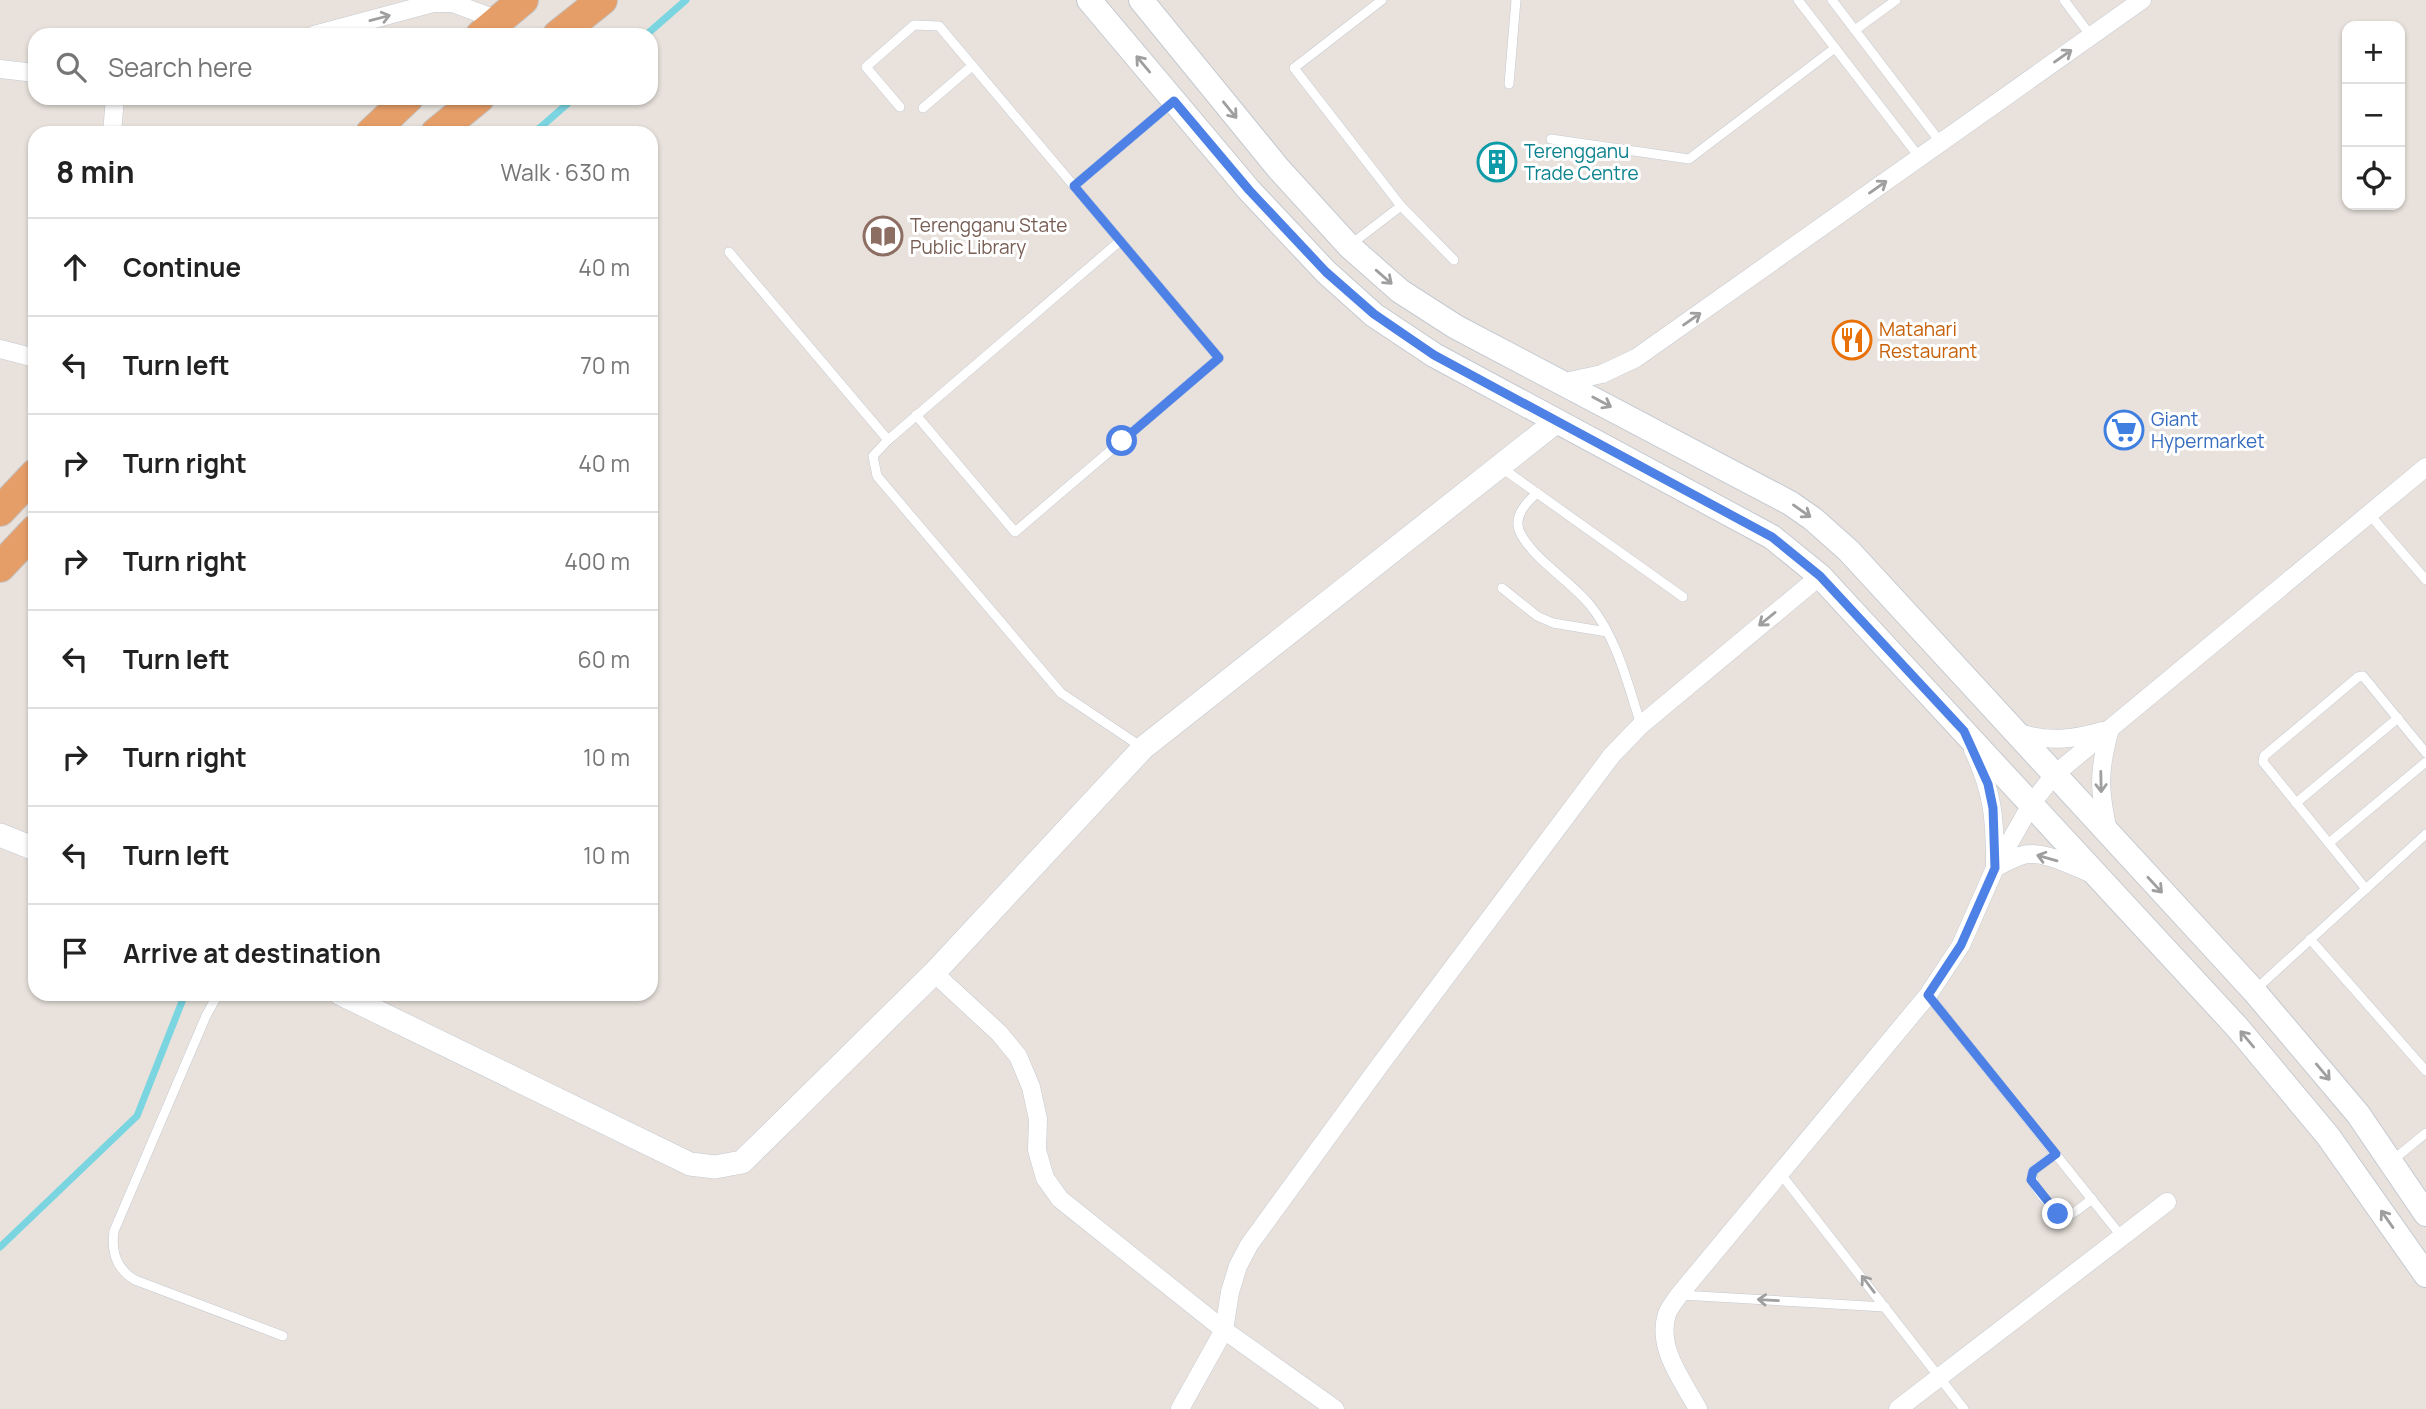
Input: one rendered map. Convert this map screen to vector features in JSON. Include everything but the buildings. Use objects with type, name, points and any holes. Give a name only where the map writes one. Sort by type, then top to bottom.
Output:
[{"type":"highway","points":[[489,27],[523,0]]},
{"type":"highway","points":[[567,28],[602,0]]},
{"type":"highway","points":[[378,126],[401,105]]},
{"type":"highway","points":[[445,126],[470,105]]},
{"type":"highway","points":[[0,511],[28,481]]},
{"type":"highway","points":[[0,567],[28,537]]},
{"type":"main road","points":[[1089,0],[1249,190],[1326,272],[1374,314],[1434,355],[1772,537],[1820,576],[2237,1027],[2328,1136],[2426,1275]]},
{"type":"main road","points":[[1140,0],[1278,168],[1349,246],[1400,291],[1456,327],[1565,382],[1790,503],[1814,519],[1849,551],[2254,992],[2358,1114],[2426,1214]]},
{"type":"street","points":[[1565,382],[1602,374],[1636,358],[2142,0]]},
{"type":"street","points":[[341,28],[433,4],[453,3],[489,27]]},
{"type":"street","points":[[0,69],[28,72]]},
{"type":"street","points":[[113,126],[114,105]]},
{"type":"street","points":[[0,349],[28,356]]},
{"type":"street","points":[[355,1001],[690,1164],[715,1167],[742,1162],[934,973],[1143,748],[1557,421]]},
{"type":"street","points":[[1698,1409],[1667,1352],[1664,1332],[1667,1313],[1679,1295],[1928,995],[1961,945],[1995,868],[2032,803],[2054,775],[2426,467]]},
{"type":"street","points":[[1180,1409],[1224,1330],[1230,1292],[1238,1266],[1249,1245],[1612,755],[1641,725],[1820,576]]},
{"type":"street","points":[[2014,732],[2043,740],[2082,737],[2110,729]]},
{"type":"street","points":[[2108,835],[2100,776],[2110,729]]},
{"type":"street","points":[[1964,731],[1988,784],[1993,808],[1995,868]]},
{"type":"street","points":[[0,835],[28,846]]},
{"type":"street","points":[[1995,868],[2021,855],[2031,854],[2045,856],[2099,876]]},
{"type":"street","points":[[934,973],[999,1033],[1018,1056],[1031,1087],[1038,1119],[1037,1150],[1045,1178],[1060,1199],[1224,1330],[1335,1409]]},
{"type":"street","points":[[1898,1409],[2167,1202]]},
{"type":"lane","points":[[1382,0],[1294,68],[1401,206],[1454,260]]},
{"type":"lane","points":[[1509,84],[1516,0]]},
{"type":"lane","points":[[1798,0],[1920,158]]},
{"type":"lane","points":[[1832,0],[1941,142]]},
{"type":"lane","points":[[1855,30],[1896,0]]},
{"type":"lane","points":[[2064,0],[2091,36]]},
{"type":"lane","points":[[900,107],[866,67],[915,25],[939,26],[1219,358],[1015,532],[916,415]]},
{"type":"lane","points":[[1551,139],[1689,159],[1835,48]]},
{"type":"lane","points":[[922,108],[972,66]]},
{"type":"lane","points":[[1074,186],[1174,101]]},
{"type":"lane","points":[[1349,246],[1401,206]]},
{"type":"lane","points":[[1121,241],[916,415],[873,456],[877,476],[1061,694],[1143,748]]},
{"type":"lane","points":[[729,252],[888,440]]},
{"type":"lane","points":[[1500,466],[1683,597]]},
{"type":"lane","points":[[1537,493],[1525,505],[1518,519],[1519,530],[1536,553],[1591,605],[1607,632],[1641,725]]},
{"type":"lane","points":[[2370,514],[2426,580]]},
{"type":"lane","points":[[1502,588],[1537,616],[1553,624],[1607,632]]},
{"type":"lane","points":[[2366,889],[2263,762],[2264,756],[2347,685],[2363,676],[2426,752]]},
{"type":"lane","points":[[2296,803],[2398,718]]},
{"type":"lane","points":[[2329,843],[2426,762]]},
{"type":"lane","points":[[2254,992],[2426,834]]},
{"type":"lane","points":[[2310,939],[2426,1071]]},
{"type":"lane","points":[[1928,995],[2122,1237]]},
{"type":"lane","points":[[214,1001],[114,1231],[112,1245],[123,1273],[135,1280],[283,1336]]},
{"type":"lane","points":[[2392,1162],[2426,1133]]},
{"type":"lane","points":[[2056,1154],[2033,1171],[2031,1180],[2034,1185],[2058,1214],[2063,1216],[2069,1216],[2092,1199]]},
{"type":"lane","points":[[1780,1173],[1964,1409]]},
{"type":"lane","points":[[1679,1295],[1885,1307]]},
{"type":"waterway","points":[[654,28],[686,0]]},
{"type":"waterway","points":[[542,126],[566,105]]},
{"type":"waterway","points":[[0,1247],[137,1116],[182,1001]]},
{"type":"place","name":"Terengganu Trade Centre","points":[[1497,162]]},
{"type":"place","name":"Terengganu State Public Library","points":[[883,236]]},
{"type":"place","name":"Matahari Restaurant","points":[[1852,340]]},
{"type":"place","name":"Giant Hypermarket","points":[[2124,430]]},
{"type":"route","points":[[1122,441],[1219,358],[1074,186],[1174,101],[1249,190],[1326,272],[1374,314],[1434,355],[1772,537],[1820,576],[1964,731],[1988,784],[1995,830],[1995,868],[1961,945],[1928,995],[2056,1154],[2033,1171],[2031,1180],[2058,1214]]}]
